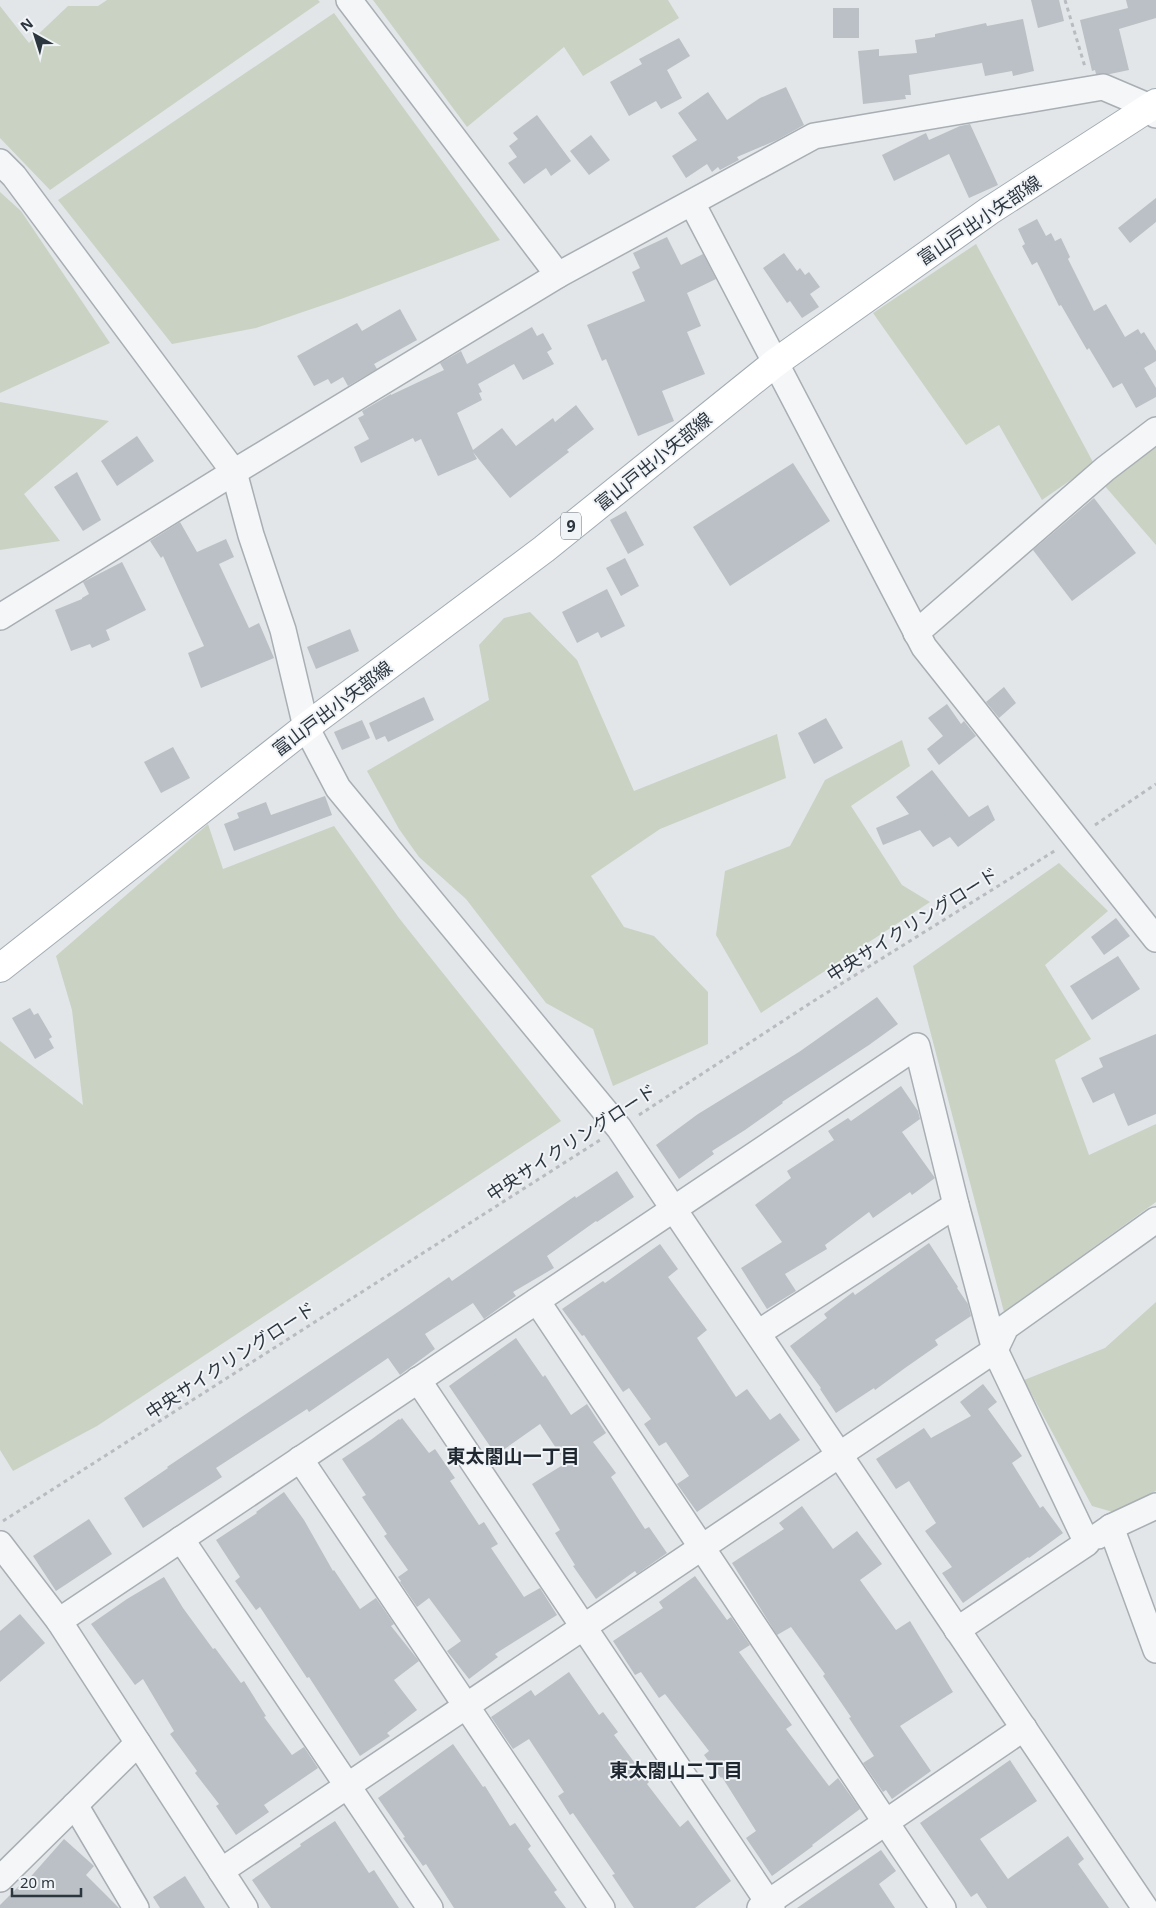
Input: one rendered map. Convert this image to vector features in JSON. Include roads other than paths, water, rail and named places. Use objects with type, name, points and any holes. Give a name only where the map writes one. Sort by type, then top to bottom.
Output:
[{"type":"main road","name":"富山戸出小矢部線","points":[[0,968],[306,727],[544,549],[775,363],[989,211],[1154,108]]},
{"type":"street","points":[[349,0],[558,274]]},
{"type":"street","points":[[0,617],[558,274],[814,136],[1103,87],[1154,108]]},
{"type":"street","points":[[0,162],[14,176],[234,472],[251,535],[283,630],[306,727],[338,788],[619,1128],[1145,1908]]},
{"type":"street","points":[[692,203],[924,647],[1156,939]]},
{"type":"street","points":[[916,633],[1105,469],[1156,430]]},
{"type":"street","points":[[60,1621],[917,1046],[956,1205],[995,1350],[1087,1543]]},
{"type":"street","points":[[758,1333],[956,1205]]},
{"type":"street","points":[[221,1871],[995,1350],[1006,1327],[1156,1220]]},
{"type":"street","points":[[537,1301],[943,1908]]},
{"type":"street","points":[[418,1380],[767,1906],[1024,1728]]},
{"type":"street","points":[[300,1459],[602,1908]]},
{"type":"street","points":[[957,1630],[1111,1526],[1156,1506]]},
{"type":"street","points":[[1111,1526],[1156,1650]]},
{"type":"street","points":[[181,1539],[430,1908]]},
{"type":"street","points":[[0,1544],[60,1621],[245,1908]]},
{"type":"street","points":[[0,1879],[138,1743]]},
{"type":"street","points":[[74,1805],[136,1908]]},
{"type":"district","name":"東太閤山一丁目","points":[[513,1456]]},
{"type":"district","name":"東太閤山二丁目","points":[[676,1770]]}]
